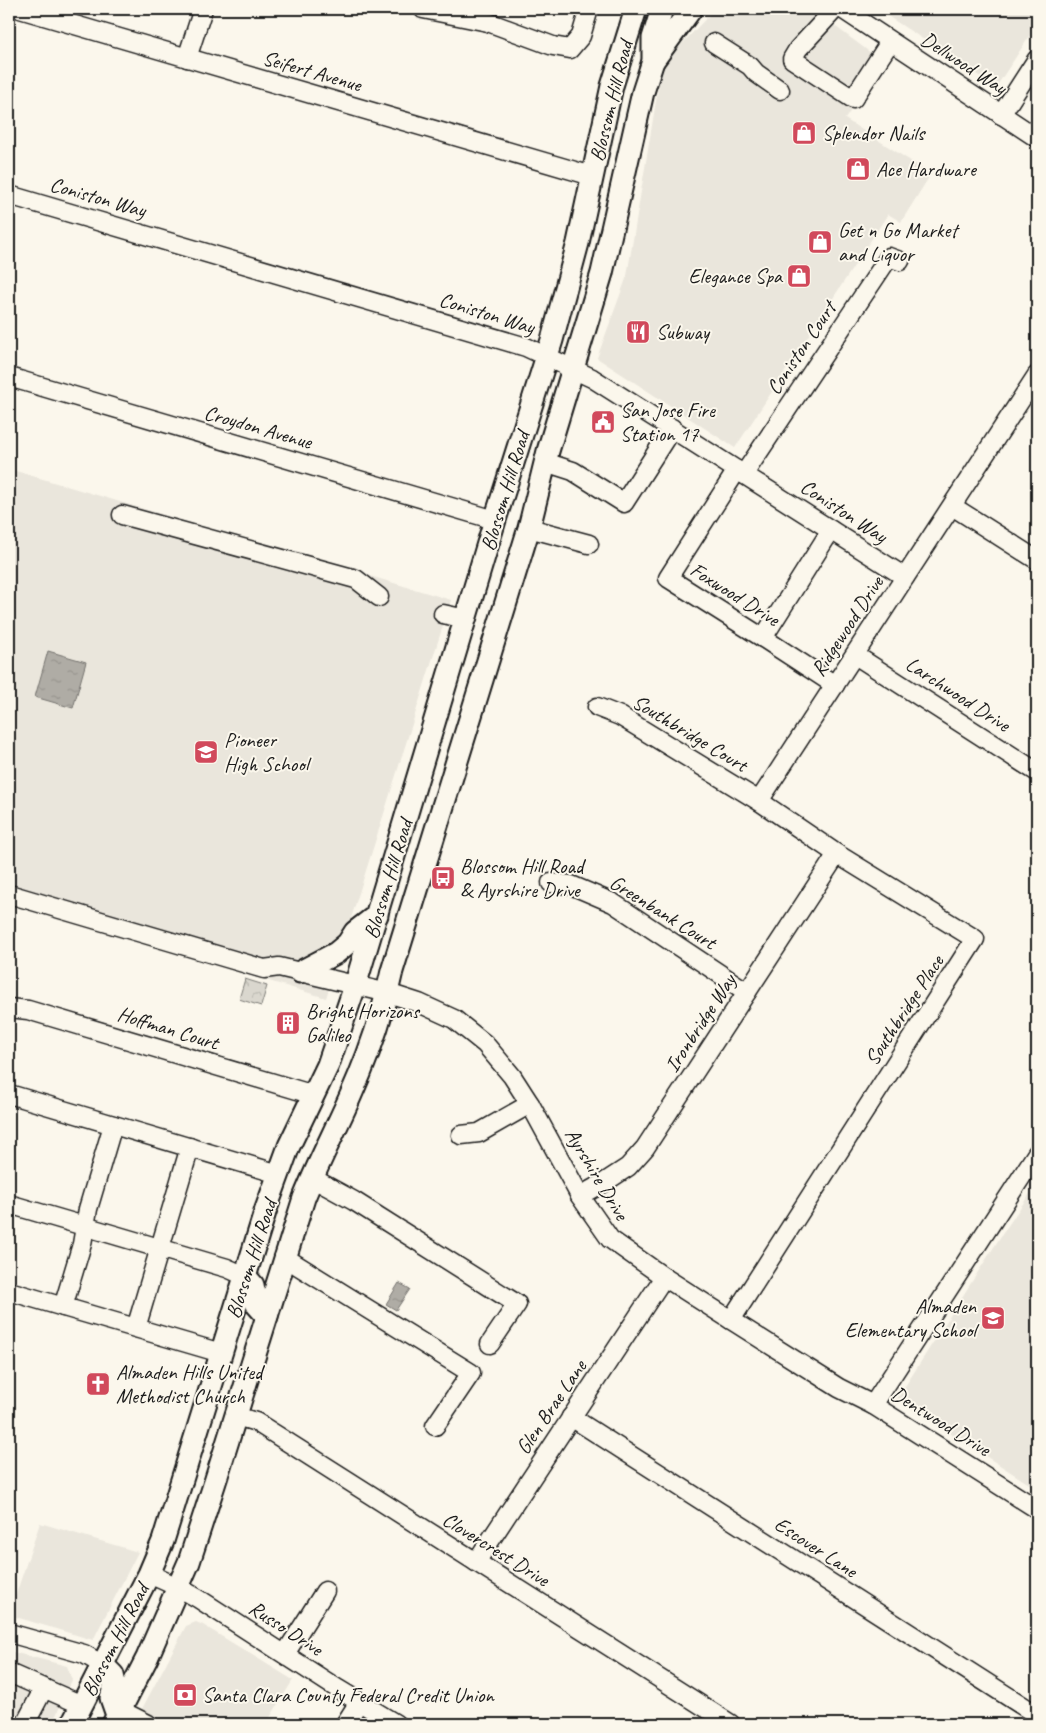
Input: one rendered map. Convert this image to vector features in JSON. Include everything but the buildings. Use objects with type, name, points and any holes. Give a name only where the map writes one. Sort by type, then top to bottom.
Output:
[{"type":"main road","name":"Blossom Hill Road","points":[[72,1724],[149,1574],[163,1541],[266,1209],[289,1146],[328,1065],[355,986],[495,520],[547,356],[578,243],[612,86],[636,9]]},
{"type":"main road","name":"Blossom Hill Road","points":[[117,1716],[147,1658],[178,1587],[202,1524],[284,1257],[312,1178],[351,1096],[388,994],[392,971],[529,528],[545,462],[602,273],[637,118],[652,61],[653,38],[662,9]]},
{"type":"main road","points":[[652,61],[690,9]]},
{"type":"main road","points":[[300,972],[336,952],[348,943],[355,932],[377,915]]},
{"type":"main road","points":[[245,1276],[253,1285],[257,1305],[267,1316]]},
{"type":"main road","points":[[103,1665],[112,1675],[115,1684],[111,1698],[117,1716]]},
{"type":"street","name":"Seifert Avenue","points":[[20,9],[592,176]]},
{"type":"street","points":[[187,58],[203,9]]},
{"type":"street","points":[[423,9],[488,22],[553,46],[570,48],[581,36],[589,9]]},
{"type":"street","points":[[835,9],[798,49],[792,59],[853,99],[890,42]]},
{"type":"street","name":"Dellwood Way","points":[[842,9],[1037,138]]},
{"type":"street","points":[[714,43],[750,66],[780,90]]},
{"type":"street","points":[[1001,115],[1037,59]]},
{"type":"street","name":"Coniston Way","points":[[9,194],[526,347],[592,378],[905,577]]},
{"type":"street","name":"Coniston Court","points":[[741,472],[889,257],[900,262]]},
{"type":"street","name":"Ridgewood Drive","points":[[759,801],[1037,375]]},
{"type":"street","name":"Croydon Avenue","points":[[9,377],[495,520]]},
{"type":"street","points":[[545,462],[573,471],[624,503],[672,428]]},
{"type":"street","name":"Foxwood Drive","points":[[741,472],[668,578],[835,685]]},
{"type":"street","points":[[952,506],[1037,560]]},
{"type":"street","points":[[122,515],[356,579],[379,597]]},
{"type":"street","points":[[529,528],[589,544]]},
{"type":"street","points":[[763,638],[831,530]]},
{"type":"street","points":[[443,614],[466,619]]},
{"type":"street","name":"Larchwood Drive","points":[[855,655],[1037,772]]},
{"type":"street","name":"Southbridge Court","points":[[597,707],[620,716],[759,801]]},
{"type":"street","name":"Southbridge Place","points":[[731,1320],[975,939],[837,854],[759,801]]},
{"type":"street","name":"Ironbridge Way","points":[[580,1196],[628,1167],[645,1148],[837,854]]},
{"type":"street","name":"Greenbank Court","points":[[551,882],[571,885],[613,903],[747,992]]},
{"type":"street","name":"Ayrshire Drive","points":[[9,894],[264,969],[279,967],[388,994],[419,1003],[454,1019],[485,1044],[512,1076],[530,1104],[580,1196],[610,1239],[664,1277],[731,1320],[839,1388],[873,1405]]},
{"type":"street","name":"Hoffman Court","points":[[9,1008],[28,1010],[314,1095]]},
{"type":"street","points":[[9,1094],[279,1174]]},
{"type":"street","points":[[461,1135],[479,1133],[530,1104]]},
{"type":"street","points":[[63,1307],[82,1244],[88,1209],[113,1124]]},
{"type":"street","points":[[136,1328],[190,1148]]},
{"type":"street","name":"Dentwood Drive","points":[[1035,1163],[873,1405],[1037,1509]]},
{"type":"street","points":[[312,1178],[354,1201],[517,1304],[490,1344]]},
{"type":"street","points":[[9,1204],[227,1268],[245,1276]]},
{"type":"street","points":[[284,1257],[471,1373],[436,1426]]},
{"type":"street","name":"Glen Brae Lane","points":[[476,1562],[664,1277]]},
{"type":"street","points":[[9,1291],[221,1353]]},
{"type":"street","name":"Clovercrest Drive","points":[[236,1416],[256,1422],[731,1724]]},
{"type":"street","name":"Escover Lane","points":[[570,1417],[1037,1716]]},
{"type":"street","name":"Russo Drive","points":[[149,1574],[178,1587],[396,1724]]},
{"type":"street","points":[[285,1654],[325,1591]]},
{"type":"street","points":[[9,1633],[84,1654],[103,1665]]},
{"type":"street","points":[[9,1674],[82,1705]]},
{"type":"street","points":[[25,1724],[44,1688]]},
{"type":"street","points":[[345,1724],[359,1702]]},
{"type":"street","points":[[117,1716],[148,1724]]},
{"type":"street","points":[[1033,1724],[1037,1716]]},
{"type":"shaded area","points":[[715,9],[812,9],[883,62],[845,119],[931,174],[901,222],[888,214],[735,448],[597,358],[627,276],[662,65]]},
{"type":"shaded area","points":[[877,9],[1037,9],[1037,25],[996,87]]},
{"type":"shaded area","name":"Pioneer High School","points":[[9,469],[451,600],[326,998],[9,904]]},
{"type":"shaded area","name":"Almaden Elementary School","points":[[1037,1183],[1037,1489],[897,1399]]},
{"type":"shaded area","points":[[40,1523],[138,1552],[93,1640],[9,1615]]},
{"type":"shaded area","points":[[196,1622],[293,1680],[266,1724],[134,1724],[186,1626]]},
{"type":"shaded area","points":[[9,1651],[67,1666],[72,1680],[52,1724],[9,1724]]},
{"type":"green space","points":[[245,979],[267,986],[261,1006],[239,999]]},
{"type":"water","points":[[48,651],[86,662],[73,708],[35,697]]},
{"type":"water","points":[[399,1283],[410,1289],[396,1310],[386,1304]]},
{"type":"place","name":"Splendor Nails","points":[[804,133]]},
{"type":"place","name":"Ace Hardware","points":[[858,169]]},
{"type":"place","name":"Get n Go Market and Liquor","points":[[820,242]]},
{"type":"place","name":"Elegance Spa","points":[[799,276]]},
{"type":"place","name":"Subway","points":[[638,332]]},
{"type":"place","name":"San Jose Fire Station 17","points":[[603,422]]},
{"type":"place","name":"Pioneer High School","points":[[206,752]]},
{"type":"place","name":"Blossom Hill Road & Ayrshire Drive","points":[[443,878]]},
{"type":"place","name":"Bright Horizons Galileo","points":[[288,1023]]},
{"type":"place","name":"Almaden Elementary School","points":[[993,1318]]},
{"type":"place","name":"Almaden Hills United Methodist Church","points":[[98,1384]]},
{"type":"place","name":"Santa Clara County Federal Credit Union","points":[[185,1695]]}]
